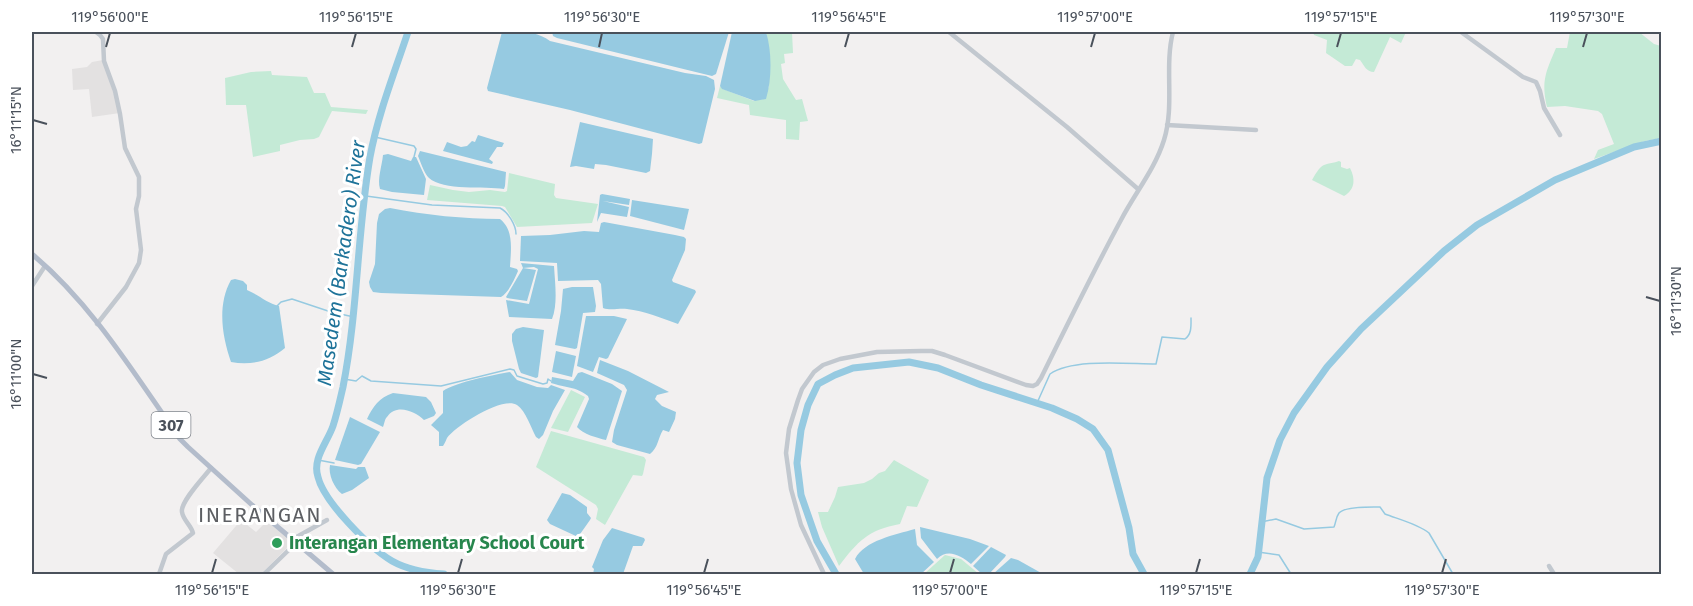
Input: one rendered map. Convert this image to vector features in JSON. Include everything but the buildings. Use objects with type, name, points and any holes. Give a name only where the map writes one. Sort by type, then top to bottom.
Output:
[{"type":"main road","name":"307","points":[[32,254],[74,295],[138,377],[180,439],[252,505],[333,574]]},
{"type":"street","points":[[96,32],[103,39],[104,61],[115,90],[125,148],[139,177],[136,209],[141,250],[139,263],[126,287],[97,324]]},
{"type":"street","points":[[949,32],[1067,127],[1138,189]]},
{"type":"street","points":[[824,574],[801,525],[790,489],[786,453],[789,429],[807,380],[823,365],[840,359],[877,352],[932,351],[1019,383],[1033,386],[1037,384],[1081,295],[1158,155],[1167,125],[1169,59],[1173,32]]},
{"type":"street","points":[[1455,32],[1460,32],[1523,77],[1536,82],[1548,118],[1560,135]]},
{"type":"street","points":[[1167,125],[1256,130]]},
{"type":"street","points":[[32,286],[45,266]]},
{"type":"street","points":[[159,574],[166,554],[193,533],[182,514],[183,504],[211,468]]},
{"type":"street","points":[[264,574],[295,541],[327,520]]},
{"type":"street","points":[[1549,566],[1554,574]]},
{"type":"shaded area","points":[[103,60],[120,113],[92,117],[89,89],[73,90],[72,69],[87,67],[92,62]]},
{"type":"shaded area","points":[[241,520],[256,532],[267,521],[293,542],[261,574],[239,574],[213,553]]},
{"type":"green space","points":[[766,32],[792,32],[793,53],[784,54],[785,63],[781,64],[783,79],[796,100],[802,99],[808,121],[800,122],[799,140],[786,139],[786,120],[750,115],[749,105],[717,98],[720,86],[754,101],[769,87],[769,53]]},
{"type":"green space","points":[[1313,32],[1406,32],[1401,43],[1390,37],[1374,72],[1371,72],[1360,60],[1356,59],[1352,66],[1345,66],[1326,53],[1327,40],[1314,35]]},
{"type":"green space","points":[[1570,32],[1639,32],[1654,44],[1661,46],[1661,138],[1645,141],[1594,159],[1598,150],[1614,144],[1602,114],[1598,111],[1565,106],[1547,107],[1544,90],[1547,70],[1556,48],[1567,48]]},
{"type":"green space","points":[[271,71],[272,75],[307,77],[314,93],[325,93],[331,107],[368,110],[366,114],[332,111],[319,137],[280,145],[280,151],[253,157],[246,105],[226,105],[225,78],[251,72]]},
{"type":"green space","points":[[1339,161],[1341,167],[1350,168],[1353,176],[1351,190],[1344,196],[1312,180],[1322,166]]},
{"type":"green space","points":[[509,173],[555,184],[556,198],[598,204],[592,223],[517,227],[505,207],[502,206],[427,200],[430,185],[469,192],[490,190],[505,192]]},
{"type":"green space","points":[[571,390],[585,397],[568,432],[551,428]]},
{"type":"green space","points":[[551,431],[644,457],[646,460],[642,476],[633,475],[605,525],[596,519],[598,509],[596,505],[536,467]]},
{"type":"green space","points":[[894,460],[929,480],[917,507],[907,506],[900,524],[872,533],[852,550],[839,566],[818,512],[828,512],[838,487],[864,483],[885,471]]},
{"type":"green space","points":[[945,555],[961,559],[979,574],[924,574]]},
{"type":"water","points":[[502,32],[533,33],[550,41],[706,76],[714,80],[715,89],[702,143],[488,91]]},
{"type":"water","points":[[552,32],[729,32],[716,74],[712,76],[557,38]]},
{"type":"water","points":[[732,32],[766,32],[770,65],[766,99],[755,101],[722,89],[720,86]]},
{"type":"water","points":[[580,122],[653,139],[650,171],[646,173],[595,164],[594,169],[570,167]]},
{"type":"water","points":[[478,135],[504,143],[502,147],[497,147],[489,159],[493,162],[492,164],[443,151],[447,142],[461,147],[467,146],[472,141],[475,142]]},
{"type":"water","points":[[420,151],[506,172],[504,189],[444,185],[435,182],[424,171],[418,156]]},
{"type":"water","points":[[388,154],[411,161],[413,157],[416,157],[426,179],[424,195],[380,189],[379,177],[383,155]]},
{"type":"water","points":[[602,194],[630,199],[629,205],[603,201],[629,207],[627,217],[601,213],[597,222]]},
{"type":"water","points":[[632,200],[689,209],[684,230],[630,216]]},
{"type":"water","points":[[390,208],[445,216],[500,219],[510,234],[510,267],[518,271],[509,289],[501,297],[373,292],[369,282],[375,264],[377,223],[379,214]]},
{"type":"water","points":[[601,223],[686,239],[685,250],[672,280],[696,292],[678,324],[640,311],[603,308],[601,284],[598,280],[558,281],[557,263],[520,261],[521,236],[599,232]]},
{"type":"water","points":[[521,263],[554,266],[556,300],[552,319],[509,317],[506,300],[529,304],[538,269],[523,268]]},
{"type":"water","points":[[523,268],[536,270],[527,301],[507,298],[506,297]]},
{"type":"water","points":[[231,280],[243,281],[247,285],[247,290],[279,306],[285,348],[267,359],[253,363],[231,362],[223,331],[222,310]]},
{"type":"water","points":[[593,287],[596,306],[595,312],[583,313],[575,349],[555,345],[563,289]]},
{"type":"water","points":[[586,316],[614,316],[627,319],[608,358],[599,357],[593,372],[577,366]]},
{"type":"water","points":[[523,327],[544,330],[538,377],[536,378],[521,373],[519,369],[512,334],[516,329]]},
{"type":"water","points":[[556,351],[576,356],[572,377],[552,372]]},
{"type":"water","points":[[600,360],[628,371],[669,392],[657,395],[655,399],[662,406],[676,412],[675,419],[669,432],[663,430],[650,454],[612,442],[627,390],[624,385],[597,373]]},
{"type":"water","points":[[510,372],[517,380],[537,387],[548,388],[551,385],[565,390],[543,435],[539,439],[536,437],[523,411],[517,405],[510,403],[491,408],[469,420],[447,438],[443,446],[439,446],[439,432],[431,425],[443,413],[443,391],[465,382]]},
{"type":"water","points":[[582,372],[612,384],[622,391],[606,440],[586,434],[577,427],[589,399],[588,396],[575,389],[551,383],[552,377],[573,381],[578,373]]},
{"type":"water","points":[[393,393],[426,397],[436,413],[424,420],[411,411],[395,410],[386,418],[383,427],[367,419],[377,403]]},
{"type":"water","points":[[350,417],[380,432],[361,464],[358,465],[335,460]]},
{"type":"water","points":[[330,465],[356,469],[365,467],[369,478],[342,494],[332,481]]},
{"type":"water","points":[[562,493],[570,495],[587,507],[587,513],[591,518],[578,537],[550,524],[547,520]]},
{"type":"water","points":[[920,527],[989,546],[971,564],[959,556],[950,554],[937,559],[921,538]]},
{"type":"water","points":[[612,528],[645,540],[642,546],[633,546],[623,574],[593,574],[592,567],[603,540]]},
{"type":"water","points":[[915,529],[917,545],[934,562],[921,574],[864,574],[855,559],[866,547],[881,539]]},
{"type":"water","points":[[991,547],[1006,555],[989,574],[982,574],[973,566]]},
{"type":"water","points":[[1011,558],[1018,560],[1043,574],[993,574]]},
{"type":"waterway","name":"Masedem (Barkadero) River","points":[[408,32],[373,141],[362,214],[348,358],[336,417],[321,451],[317,470],[322,487],[338,511],[383,555],[411,569],[444,574]]},
{"type":"waterway","points":[[375,137],[414,146],[416,149],[414,157]]},
{"type":"waterway","name":"Masedem (Barkadero) River","points":[[1250,574],[1258,557],[1267,478],[1280,440],[1294,413],[1327,367],[1361,329],[1444,251],[1477,225],[1555,180],[1634,147],[1662,141]]},
{"type":"waterway","points":[[366,196],[432,205],[500,208],[511,219],[516,234]]},
{"type":"waterway","points":[[277,306],[281,302],[292,299],[354,317]]},
{"type":"waterway","points":[[1037,403],[1050,374],[1060,369],[1101,363],[1156,364],[1162,337],[1185,339],[1190,332],[1191,318]]},
{"type":"waterway","name":"Masedem (Barkadero) River","points":[[836,574],[817,541],[801,495],[797,463],[801,430],[808,405],[818,384],[835,375],[853,368],[909,362],[938,368],[981,385],[1052,408],[1093,429],[1108,450],[1129,528],[1133,554],[1144,574]]},
{"type":"waterway","points":[[344,379],[356,381],[362,376],[371,381],[441,386],[510,369],[514,370],[517,376],[543,384],[547,383],[548,379],[551,381]]},
{"type":"waterway","points":[[318,460],[334,463]]},
{"type":"waterway","points":[[1261,522],[1276,519],[1304,529],[1334,527],[1342,511],[1358,507],[1380,507],[1385,514],[1414,524],[1429,533],[1453,574]]},
{"type":"waterway","points":[[1258,552],[1279,555],[1291,574]]},
{"type":"place","name":"Interangan Elementary School Court","points":[[277,543]]},
{"type":"district","name":"INERANGAN","points":[[260,515]]}]
